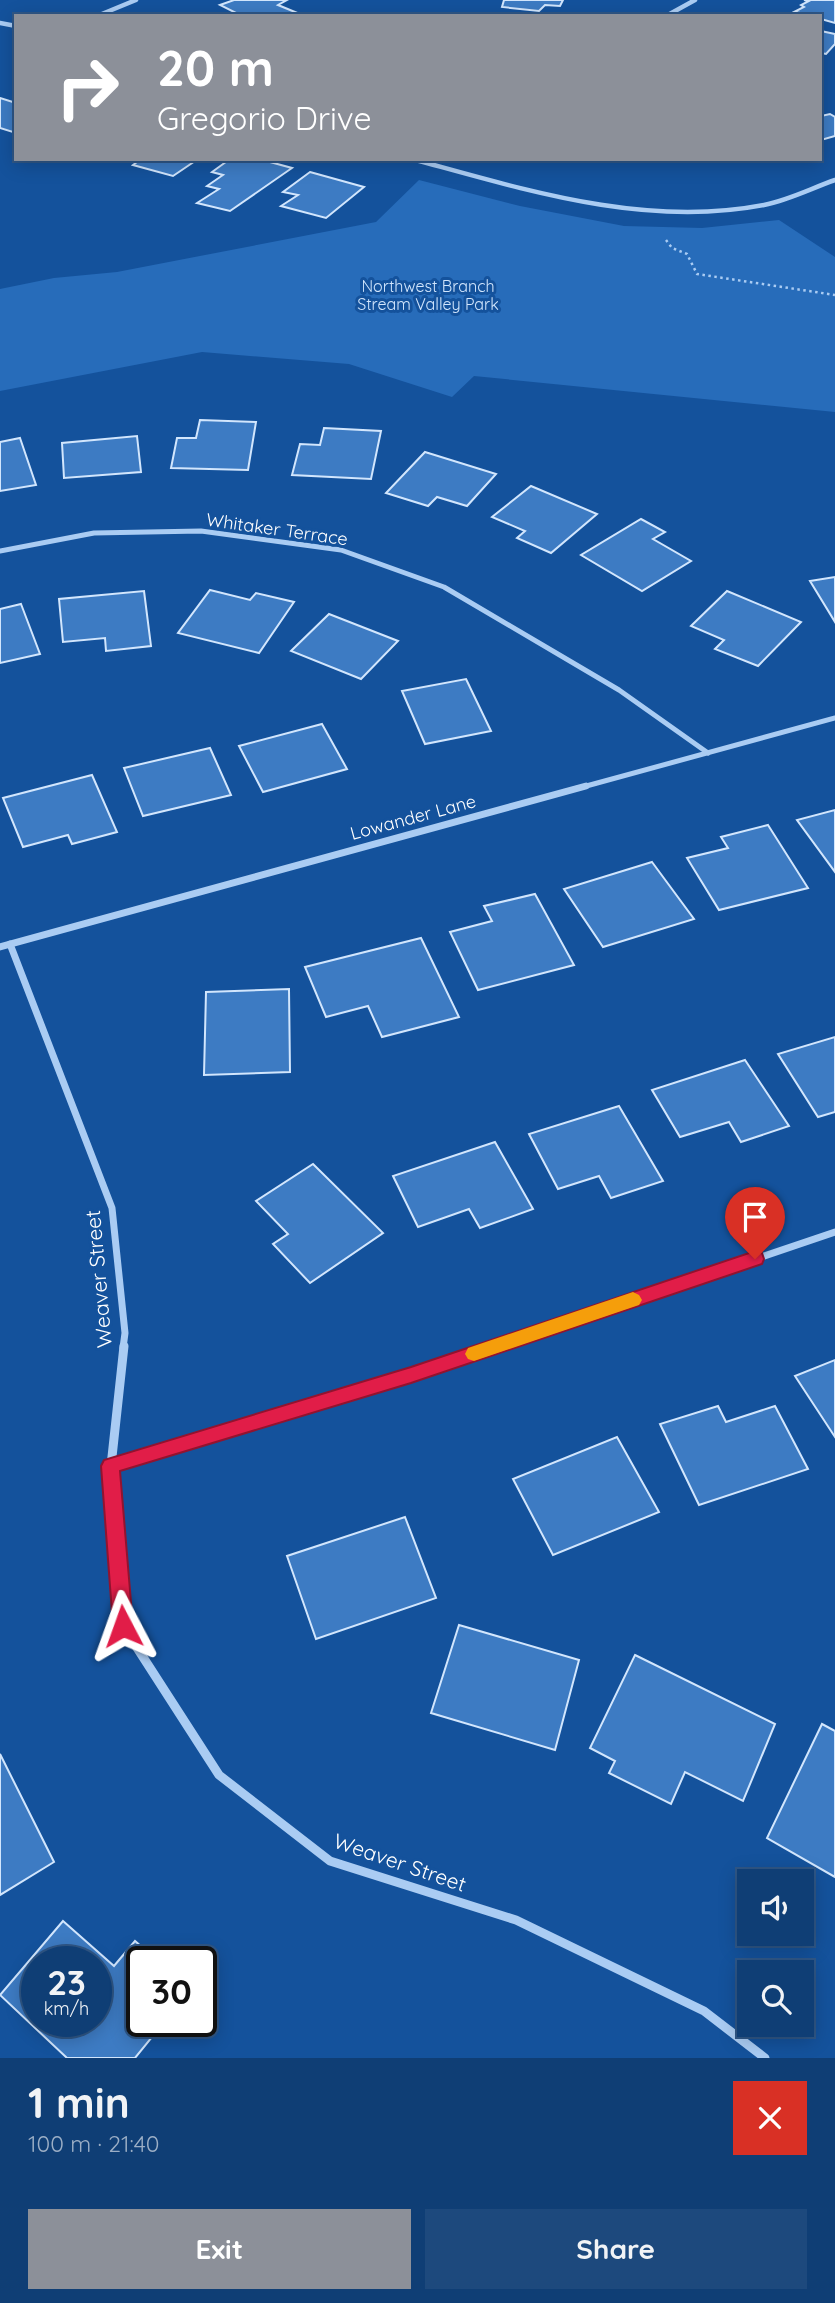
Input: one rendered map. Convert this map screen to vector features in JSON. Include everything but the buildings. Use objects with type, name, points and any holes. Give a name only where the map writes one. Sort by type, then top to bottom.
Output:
[{"type":"street","points":[[102,14],[136,0]]},
{"type":"street","points":[[670,14],[695,0]]},
{"type":"street","points":[[419,161],[520,188],[637,210],[704,212],[765,204],[835,180]]},
{"type":"street","name":"Whitaker Terrace","points":[[0,551],[94,533],[201,531],[341,550],[444,587],[619,690],[708,753]]},
{"type":"street","name":"Lowander Lane","points":[[0,947],[835,718]]},
{"type":"street","name":"Weaver Street","points":[[10,944],[112,1208],[125,1333],[111,1466],[123,1626],[219,1775],[330,1861],[516,1920],[704,2011],[765,2058]]},
{"type":"street","points":[[111,1466],[411,1375],[835,1232]]},
{"type":"path","points":[[666,240],[672,248],[687,254],[697,274],[835,295]]},
{"type":"green space","name":"Northwest Branch Stream Valley Park","points":[[419,180],[520,206],[624,226],[702,228],[779,220],[835,257],[835,412],[474,376],[452,397],[349,364],[202,352],[0,391],[0,289],[54,278],[117,272],[376,222]]},
{"type":"slow traffic","points":[[474,1354],[633,1300]]},
{"type":"route","points":[[123,1626],[111,1466],[411,1375],[755,1259]]}]
